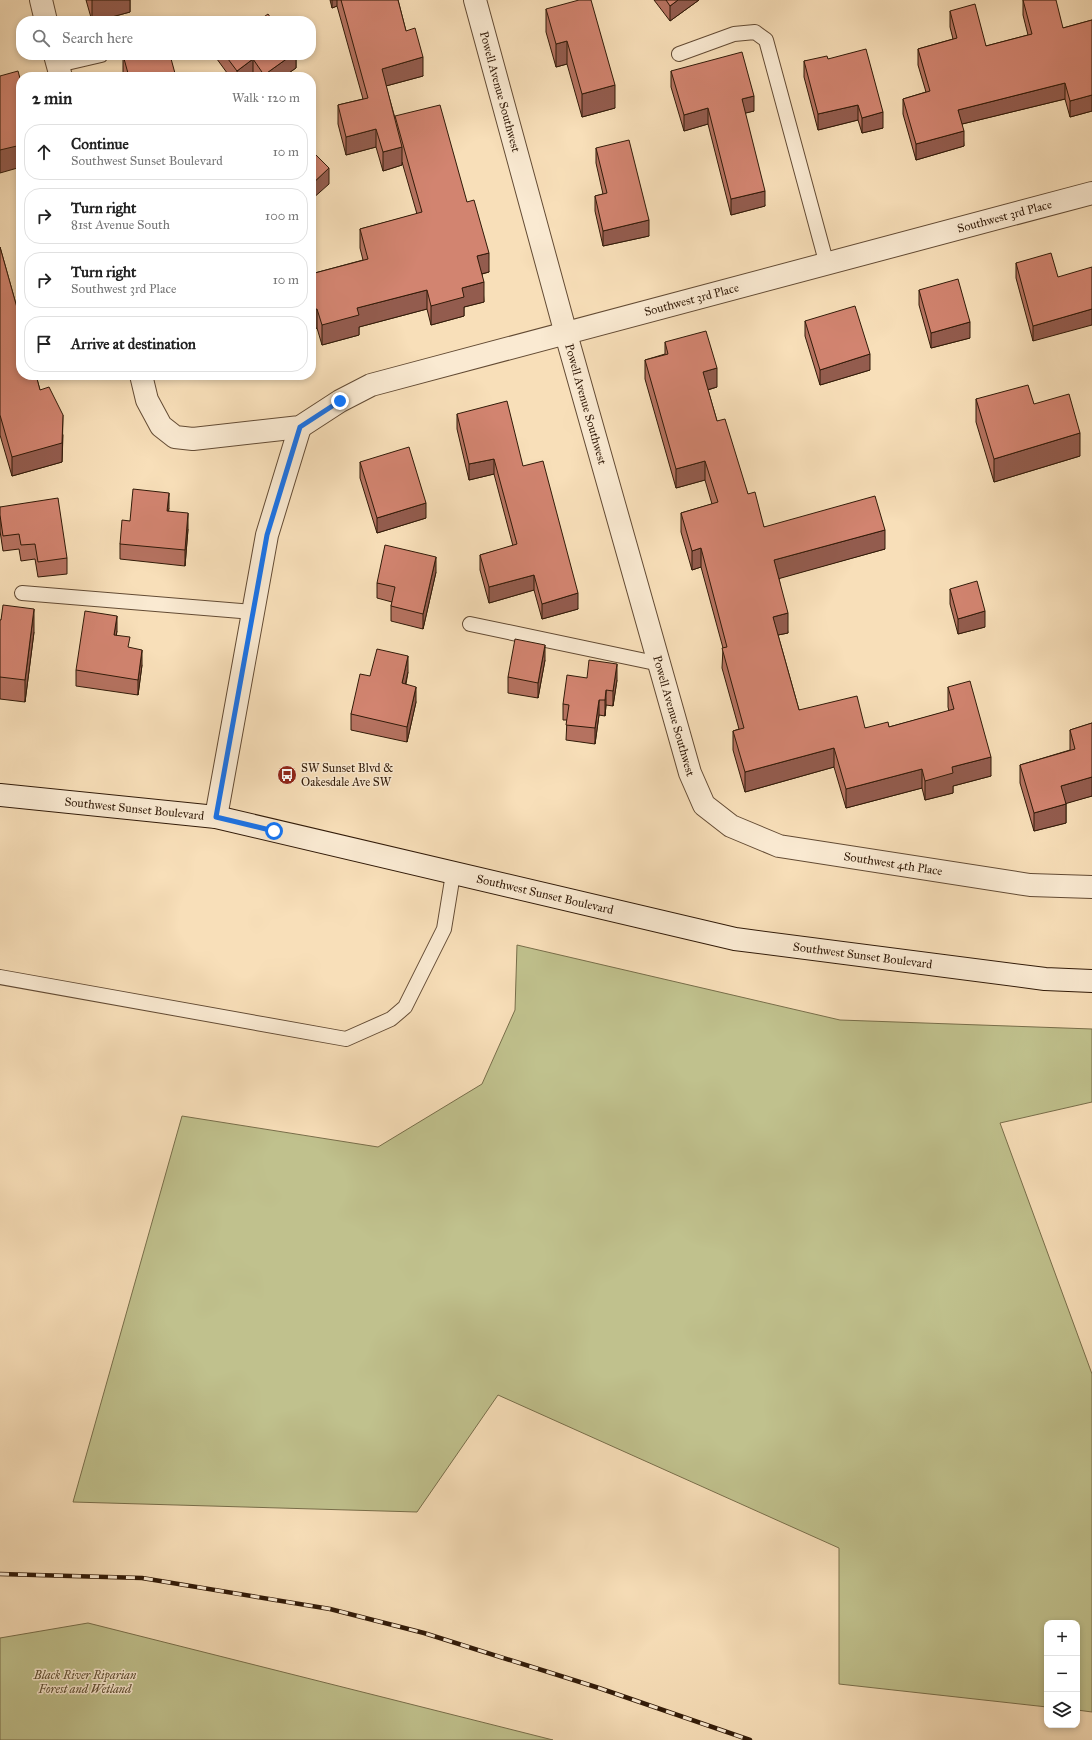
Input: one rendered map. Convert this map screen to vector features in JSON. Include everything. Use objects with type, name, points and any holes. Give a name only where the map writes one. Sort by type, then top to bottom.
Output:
[{"type":"street","points":[[41,0],[45,16]]},
{"type":"street","name":"Powell Avenue Southwest","points":[[475,0],[566,334],[690,773],[704,805]]},
{"type":"street","name":"Southwest 3rd Place","points":[[300,427],[340,401],[371,385],[1092,193]]},
{"type":"street","points":[[142,380],[147,400],[161,426],[175,437],[193,439],[300,427],[267,535],[216,817]]},
{"type":"street","name":"Southwest Sunset Boulevard","points":[[0,795],[216,817],[453,874],[735,939],[1045,980],[1092,981]]},
{"type":"street","name":"Southwest 4th Place","points":[[704,805],[731,826],[779,846],[1030,885],[1092,887]]},
{"type":"lane","points":[[679,54],[734,34],[756,32],[766,40],[827,264]]},
{"type":"lane","points":[[58,66],[81,60]]},
{"type":"lane","points":[[22,593],[253,612]]},
{"type":"lane","points":[[470,624],[660,664]]},
{"type":"lane","points":[[0,978],[346,1039],[391,1019],[405,1007],[444,929],[453,874]]},
{"type":"green space","points":[[517,945],[840,1020],[1092,1029],[1092,1102],[1000,1123],[1092,1374],[1092,1712],[1080,1710],[1080,1620],[1044,1620],[1044,1707],[839,1684],[839,1548],[498,1395],[417,1512],[73,1502],[182,1116],[378,1147],[482,1084],[515,1010]]},
{"type":"green space","name":"Black River Riparian Forest and Wetland","points":[[88,1623],[553,1740],[0,1740],[0,1638]]},
{"type":"building","points":[[341,0],[398,0],[406,31],[415,28],[423,57],[382,69],[402,147],[383,152],[376,129],[346,137],[338,105],[368,98]]},
{"type":"building","points":[[579,0],[591,0],[615,85],[582,94],[567,41],[556,44],[546,9]]},
{"type":"building","points":[[666,0],[678,0],[670,6]]},
{"type":"building","points":[[1023,0],[1056,0],[1063,28],[1092,20],[1092,95],[1070,101],[1065,83],[958,110],[964,131],[916,144],[903,99],[930,91],[918,49],[957,38],[950,11],[975,4],[986,46],[1032,34]]},
{"type":"building","points":[[866,49],[883,112],[862,118],[858,105],[818,114],[804,61],[827,56],[828,59]]},
{"type":"building","points":[[742,52],[754,96],[742,99],[765,191],[731,199],[708,108],[684,115],[671,71]]},
{"type":"building","points":[[124,60],[171,60],[175,72],[128,72]]},
{"type":"building","points":[[229,60],[252,60],[237,71]]},
{"type":"building","points":[[254,60],[285,60],[268,72],[262,72]]},
{"type":"building","points":[[18,71],[18,72],[16,72],[16,146],[0,150],[0,76]]},
{"type":"building","points":[[440,105],[467,202],[474,200],[489,253],[477,256],[484,282],[462,288],[464,297],[431,306],[427,290],[357,308],[359,315],[322,325],[316,309],[316,273],[368,259],[360,229],[422,212],[395,116]]},
{"type":"building","points":[[629,140],[649,220],[603,231],[595,196],[607,193],[596,148]]},
{"type":"building","points":[[316,155],[329,168],[316,180]]},
{"type":"building","points":[[0,247],[16,304],[16,380],[37,380],[40,390],[49,387],[63,415],[62,443],[12,457],[0,415]]},
{"type":"building","points":[[1051,253],[1058,277],[1092,267],[1092,309],[1033,326],[1016,263]]},
{"type":"building","points":[[958,279],[970,322],[931,333],[919,290]]},
{"type":"building","points":[[855,306],[870,354],[820,370],[805,321]]},
{"type":"building","points":[[706,331],[717,368],[703,372],[717,421],[725,419],[748,494],[755,492],[764,527],[875,496],[885,530],[774,560],[788,613],[773,617],[799,710],[857,696],[865,728],[888,722],[889,727],[954,709],[948,687],[970,681],[991,757],[952,767],[953,773],[925,781],[922,769],[846,789],[834,748],[745,772],[733,731],[744,728],[722,648],[727,647],[701,548],[692,551],[681,513],[718,502],[705,461],[676,469],[645,360],[668,354],[665,342]]},
{"type":"building","points":[[1028,385],[1034,404],[1069,394],[1080,433],[994,459],[976,399]]},
{"type":"building","points":[[507,401],[523,466],[543,461],[578,593],[542,604],[534,575],[489,587],[480,555],[517,544],[494,459],[469,464],[457,414]]},
{"type":"building","points":[[409,447],[426,503],[377,518],[360,462]]},
{"type":"building","points":[[133,489],[169,493],[167,511],[188,513],[185,550],[120,544],[122,520],[130,521]]},
{"type":"building","points":[[58,498],[67,558],[38,562],[35,544],[21,545],[19,534],[3,536],[0,507]]},
{"type":"building","points":[[385,545],[436,557],[423,614],[391,606],[395,587],[377,583]]},
{"type":"building","points":[[977,581],[985,611],[958,619],[950,589]]},
{"type":"building","points":[[3,605],[34,609],[25,680],[0,677],[0,620]]},
{"type":"building","points":[[85,611],[117,616],[114,635],[130,637],[128,647],[142,650],[138,680],[76,670]]},
{"type":"building","points":[[515,639],[545,645],[538,683],[508,677]]},
{"type":"building","points":[[377,649],[408,656],[402,683],[416,687],[407,727],[351,714],[360,674],[370,676]]},
{"type":"building","points":[[589,660],[617,664],[613,691],[606,690],[605,700],[599,700],[595,728],[566,725],[569,705],[563,704],[567,675],[587,678]]},
{"type":"building","points":[[1092,723],[1092,777],[1061,786],[1066,804],[1034,813],[1020,765],[1075,749],[1070,730]]},
{"type":"railway","points":[[0,1574],[142,1578],[330,1609],[424,1633],[599,1688],[750,1740]]},
{"type":"place","name":"SW Sunset Blvd & Oakesdale Ave SW","points":[[287,775]]},
{"type":"route","points":[[274,831],[216,817],[267,535],[300,427],[340,401]]}]
